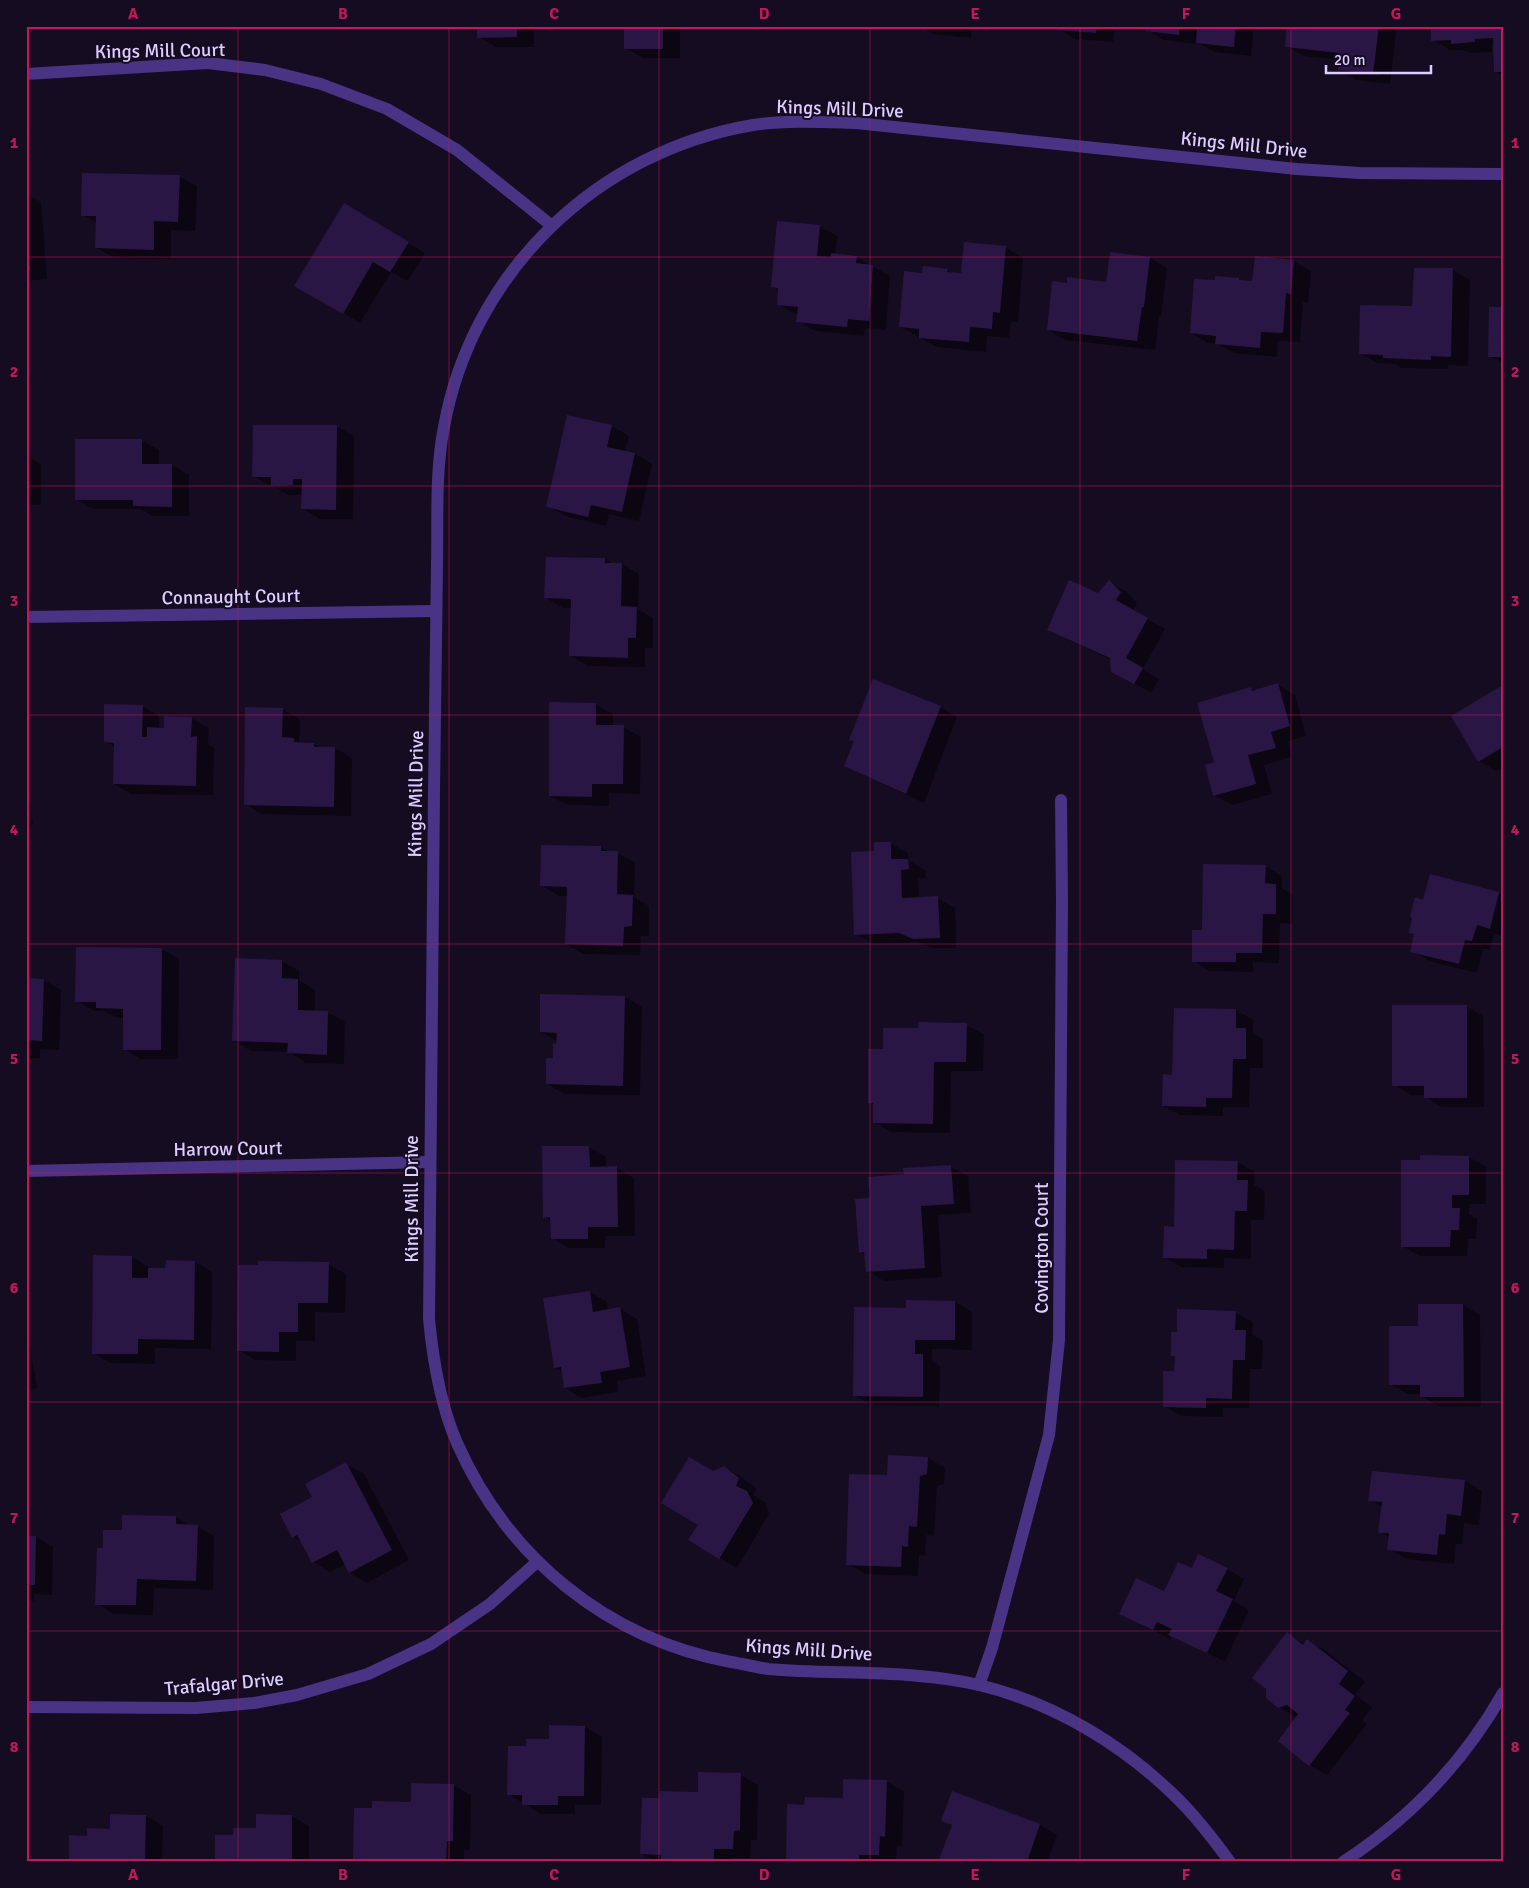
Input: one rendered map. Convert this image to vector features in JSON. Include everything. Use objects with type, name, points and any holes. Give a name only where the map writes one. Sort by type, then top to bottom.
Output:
[{"type":"street","name":"Kings Mill Court","points":[[26,74],[208,64],[265,70],[321,84],[387,109],[457,150],[552,225]]},
{"type":"street","name":"Kings Mill Drive","points":[[1230,1862],[1180,1800],[1141,1766],[1097,1735],[1062,1716],[1025,1700],[979,1685],[908,1674],[766,1668],[703,1657],[654,1640],[609,1618],[575,1595],[537,1562],[507,1528],[479,1486],[457,1441],[441,1394],[433,1357],[429,1319],[436,611],[439,464],[444,427],[452,391],[469,344],[492,299],[522,258],[552,225],[600,185],[656,154],[716,133],[754,125],[792,121],[856,123],[1360,174],[1503,174]]},
{"type":"street","name":"Connaught Court","points":[[26,617],[436,611]]},
{"type":"street","name":"Covington Court","points":[[979,1685],[992,1648],[1049,1435],[1055,1386],[1059,1330],[1061,800]]},
{"type":"street","name":"Harrow Court","points":[[26,1171],[430,1162]]},
{"type":"street","name":"Trafalgar Drive","points":[[26,1707],[196,1708],[254,1703],[297,1695],[368,1674],[431,1644],[490,1604],[537,1562]]},
{"type":"street","points":[[1343,1862],[1369,1845],[1433,1788],[1461,1756],[1503,1693]]},
{"type":"building","points":[[477,26],[517,26],[517,37],[477,38]]},
{"type":"building","points":[[624,26],[663,26],[663,49],[624,49]]},
{"type":"building","points":[[940,26],[954,26],[954,29]]},
{"type":"building","points":[[1057,26],[1097,26],[1096,33],[1056,30]]},
{"type":"building","points":[[1146,26],[1180,26],[1179,35],[1146,31]]},
{"type":"building","points":[[1197,26],[1236,26],[1234,47],[1196,43]]},
{"type":"building","points":[[1287,26],[1379,26],[1373,74],[1338,70],[1340,53],[1285,47]]},
{"type":"building","points":[[1431,26],[1503,26],[1503,72],[1494,72],[1493,38],[1475,39],[1475,42],[1451,44],[1451,40],[1431,41]]},
{"type":"building","points":[[82,173],[180,175],[178,222],[154,221],[154,250],[95,248],[96,216],[81,216]]},
{"type":"building","points":[[344,203],[409,242],[390,272],[373,262],[343,314],[294,286]]},
{"type":"building","points":[[777,221],[820,225],[817,256],[831,257],[831,253],[857,256],[856,263],[873,265],[869,321],[848,319],[847,327],[796,322],[798,307],[777,305],[778,288],[771,287]]},
{"type":"building","points":[[26,237],[28,237],[30,270],[26,270]]},
{"type":"building","points":[[964,242],[1006,246],[1000,313],[993,312],[992,329],[970,327],[969,342],[919,338],[919,329],[899,327],[904,271],[922,273],[923,266],[948,269],[947,272],[961,273]]},
{"type":"building","points":[[1110,252],[1150,257],[1144,307],[1142,307],[1137,341],[1047,330],[1052,281],[1067,283],[1067,277],[1106,282]]},
{"type":"building","points":[[1255,256],[1294,260],[1291,294],[1286,293],[1283,333],[1261,332],[1260,348],[1215,344],[1216,336],[1190,333],[1194,279],[1215,280],[1215,276],[1252,281]]},
{"type":"building","points":[[1414,268],[1453,268],[1451,357],[1431,356],[1431,360],[1383,358],[1383,355],[1359,354],[1360,305],[1412,306]]},
{"type":"building","points":[[1489,307],[1503,307],[1503,357],[1488,357]]},
{"type":"building","points":[[567,415],[612,425],[607,447],[635,453],[622,512],[591,505],[588,517],[546,507]]},
{"type":"building","points":[[253,425],[337,425],[336,510],[301,509],[302,479],[293,479],[293,485],[271,486],[271,477],[252,477]]},
{"type":"building","points":[[75,439],[142,439],[142,464],[172,464],[172,507],[133,506],[133,500],[75,500]]},
{"type":"building","points":[[546,557],[605,558],[605,563],[622,563],[621,606],[637,607],[636,638],[628,638],[628,658],[569,656],[571,599],[544,598]]},
{"type":"building","points":[[1069,580],[1098,593],[1109,580],[1121,592],[1116,600],[1148,618],[1126,658],[1143,668],[1134,684],[1111,672],[1110,658],[1047,630]]},
{"type":"building","points":[[873,679],[941,706],[906,794],[844,766],[854,741],[849,740]]},
{"type":"building","points":[[1278,683],[1290,726],[1271,732],[1276,748],[1248,755],[1256,784],[1213,796],[1205,765],[1214,762],[1197,703],[1251,687],[1252,691]]},
{"type":"building","points":[[1503,685],[1503,747],[1478,762],[1451,716]]},
{"type":"building","points":[[549,702],[596,703],[596,725],[624,725],[623,784],[592,784],[592,797],[549,796]]},
{"type":"building","points":[[104,704],[143,705],[142,737],[147,737],[147,727],[164,728],[164,716],[192,717],[191,737],[197,736],[196,786],[113,784],[114,743],[104,742]]},
{"type":"building","points":[[245,707],[283,708],[282,737],[294,738],[294,742],[314,743],[314,747],[335,747],[334,807],[244,805]]},
{"type":"building","points":[[874,842],[891,842],[891,859],[908,859],[909,869],[901,870],[902,898],[938,896],[940,938],[913,939],[899,933],[854,935],[851,852],[874,851]]},
{"type":"building","points":[[541,845],[601,846],[601,851],[618,851],[617,894],[633,895],[632,926],[624,927],[623,946],[565,944],[567,887],[540,886]]},
{"type":"building","points":[[1203,864],[1266,865],[1265,883],[1276,884],[1276,914],[1263,914],[1262,953],[1236,953],[1236,962],[1192,962],[1192,930],[1202,930]]},
{"type":"building","points":[[1430,874],[1499,892],[1490,929],[1477,925],[1472,941],[1465,940],[1459,964],[1410,952],[1414,934],[1409,933],[1412,918],[1410,916],[1415,897],[1423,900]]},
{"type":"building","points":[[76,947],[162,948],[161,1050],[123,1050],[123,1009],[96,1008],[96,1002],[75,1002]]},
{"type":"building","points":[[235,958],[282,960],[282,978],[298,979],[298,1010],[328,1011],[327,1055],[287,1053],[288,1043],[232,1041]]},
{"type":"building","points":[[26,978],[44,979],[42,1041],[26,1040]]},
{"type":"building","points":[[540,994],[625,996],[623,1086],[546,1084],[546,1058],[553,1058],[553,1043],[556,1044],[557,1033],[540,1032]]},
{"type":"building","points":[[1392,1005],[1467,1005],[1467,1098],[1424,1098],[1424,1086],[1392,1086]]},
{"type":"building","points":[[1174,1008],[1236,1009],[1236,1028],[1246,1028],[1246,1059],[1233,1059],[1232,1098],[1206,1098],[1206,1107],[1162,1106],[1163,1074],[1172,1075]]},
{"type":"building","points":[[919,1022],[967,1023],[966,1062],[934,1062],[933,1124],[873,1123],[873,1103],[868,1103],[868,1049],[883,1049],[883,1028],[918,1028]]},
{"type":"building","points":[[542,1146],[589,1146],[590,1167],[617,1166],[618,1227],[588,1227],[588,1239],[551,1239],[550,1217],[543,1218]]},
{"type":"building","points":[[1420,1155],[1469,1156],[1469,1195],[1452,1195],[1452,1208],[1460,1208],[1459,1230],[1451,1230],[1450,1247],[1401,1247],[1401,1160],[1420,1160]]},
{"type":"building","points":[[1175,1160],[1238,1161],[1237,1180],[1248,1180],[1247,1211],[1235,1211],[1234,1250],[1207,1249],[1207,1259],[1163,1258],[1164,1226],[1174,1227]]},
{"type":"building","points":[[951,1165],[954,1204],[921,1206],[925,1268],[866,1272],[864,1252],[859,1253],[855,1199],[870,1198],[868,1177],[904,1174],[903,1168]]},
{"type":"building","points":[[93,1255],[132,1256],[132,1278],[148,1278],[148,1268],[165,1268],[166,1260],[195,1261],[194,1340],[138,1339],[138,1354],[92,1354]]},
{"type":"building","points":[[258,1261],[329,1262],[328,1303],[298,1303],[298,1332],[279,1332],[279,1352],[237,1351],[238,1265],[258,1265]]},
{"type":"building","points":[[590,1291],[593,1312],[620,1307],[630,1367],[600,1372],[602,1383],[564,1388],[561,1367],[554,1368],[543,1298]]},
{"type":"building","points":[[906,1300],[955,1301],[955,1340],[915,1340],[915,1354],[923,1354],[923,1397],[853,1396],[854,1307],[906,1308]]},
{"type":"building","points":[[1418,1304],[1463,1304],[1464,1397],[1420,1397],[1420,1385],[1389,1385],[1389,1326],[1418,1326]]},
{"type":"building","points":[[1177,1309],[1236,1311],[1235,1330],[1246,1330],[1245,1360],[1233,1360],[1232,1399],[1206,1398],[1206,1408],[1163,1407],[1163,1371],[1174,1371],[1175,1356],[1171,1356],[1171,1332],[1177,1332]]},
{"type":"building","points":[[888,1455],[928,1457],[927,1474],[920,1476],[917,1527],[909,1526],[908,1547],[902,1546],[901,1567],[846,1565],[849,1474],[887,1475]]},
{"type":"building","points":[[689,1457],[713,1471],[724,1466],[739,1478],[736,1486],[747,1491],[753,1503],[719,1559],[688,1540],[698,1525],[661,1503]]},
{"type":"building","points":[[346,1462],[392,1550],[349,1573],[337,1550],[312,1563],[297,1535],[292,1538],[280,1514],[312,1497],[305,1484]]},
{"type":"building","points":[[1372,1471],[1465,1480],[1461,1516],[1447,1514],[1445,1535],[1439,1534],[1437,1555],[1387,1550],[1389,1533],[1378,1533],[1382,1502],[1368,1501]]},
{"type":"building","points":[[122,1515],[176,1516],[176,1524],[198,1525],[196,1581],[137,1579],[136,1605],[95,1605],[97,1548],[103,1548],[103,1530],[122,1530]]},
{"type":"building","points":[[26,1536],[36,1536],[35,1585],[26,1585]]},
{"type":"building","points":[[1198,1554],[1228,1568],[1216,1591],[1233,1599],[1207,1653],[1168,1635],[1172,1629],[1157,1622],[1153,1630],[1119,1614],[1136,1578],[1164,1591],[1178,1562],[1192,1568]]},
{"type":"building","points":[[1287,1632],[1303,1645],[1307,1639],[1348,1671],[1339,1684],[1355,1696],[1345,1710],[1350,1713],[1309,1766],[1278,1741],[1298,1714],[1287,1705],[1278,1708],[1266,1698],[1266,1689],[1252,1678]]},
{"type":"building","points":[[549,1725],[585,1726],[584,1796],[558,1796],[558,1805],[522,1805],[522,1795],[507,1795],[508,1746],[526,1746],[526,1739],[549,1739]]},
{"type":"building","points":[[698,1772],[741,1773],[740,1830],[734,1831],[733,1849],[714,1849],[714,1862],[661,1862],[661,1855],[640,1854],[642,1798],[659,1798],[660,1791],[698,1792]]},
{"type":"building","points":[[843,1779],[887,1780],[885,1837],[880,1836],[879,1855],[859,1855],[859,1862],[786,1861],[787,1804],[804,1805],[805,1797],[843,1798]]},
{"type":"building","points":[[411,1783],[454,1784],[453,1841],[447,1841],[446,1859],[427,1859],[426,1862],[353,1862],[354,1808],[372,1808],[372,1801],[411,1802]]},
{"type":"building","points":[[952,1791],[1040,1824],[1027,1862],[938,1862],[952,1825],[941,1821]]},
{"type":"building","points":[[110,1814],[146,1815],[145,1862],[69,1862],[69,1835],[87,1836],[87,1828],[110,1829]]},
{"type":"building","points":[[256,1814],[292,1815],[292,1862],[215,1862],[215,1835],[233,1835],[233,1828],[256,1828]]}]
